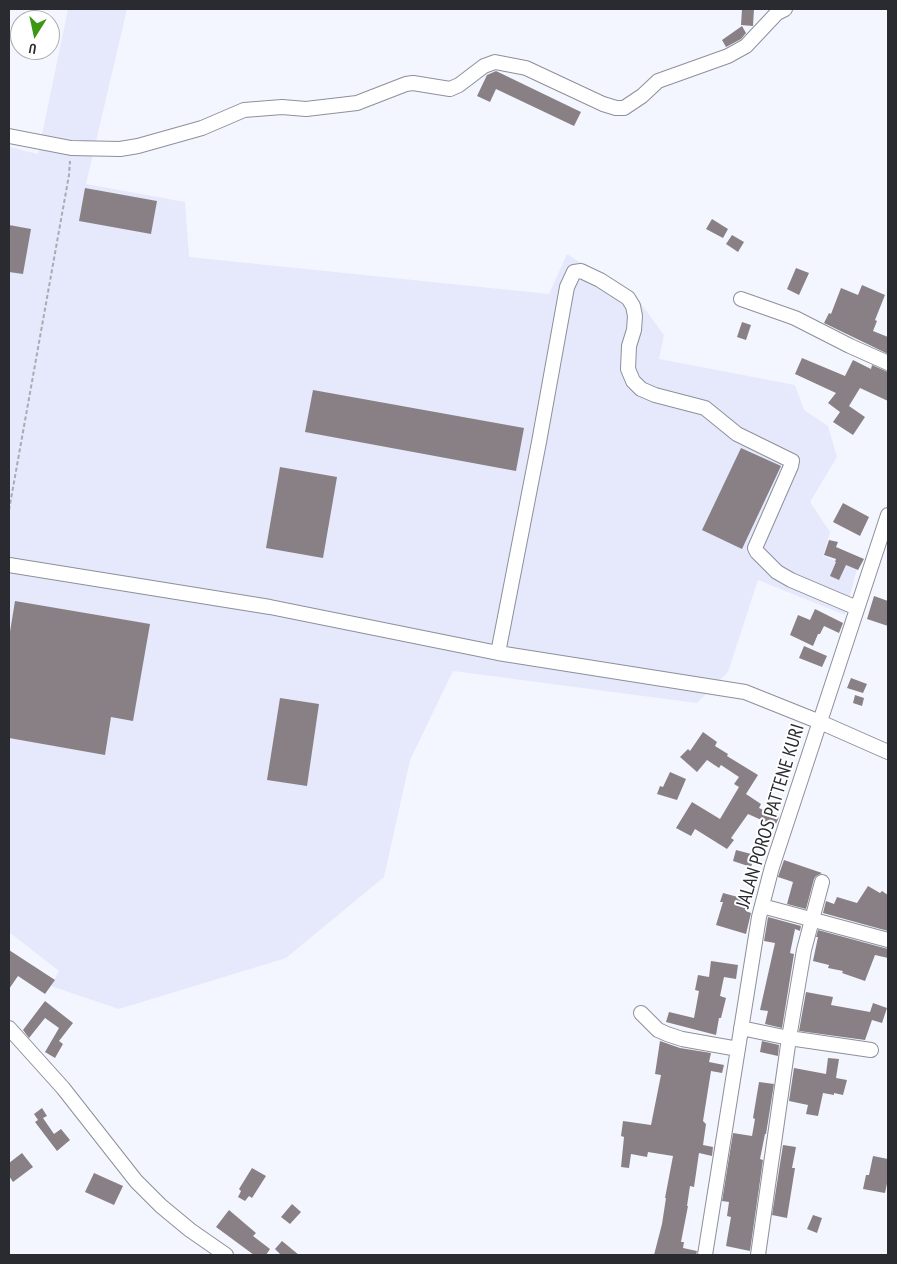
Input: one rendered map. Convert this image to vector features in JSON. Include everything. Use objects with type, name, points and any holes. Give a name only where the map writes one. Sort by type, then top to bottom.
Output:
[{"type":"street","points":[[9,136],[71,148],[120,149],[138,146],[202,128],[244,110],[282,107],[306,108],[357,103],[413,83],[450,88],[458,85],[484,66],[495,62],[526,68],[603,104],[624,108],[658,81],[728,56],[746,46],[777,13],[785,9]]},
{"type":"street","points":[[498,653],[567,287],[574,272],[581,271],[600,280],[628,298],[633,306],[635,316],[634,330],[629,346],[628,369],[633,380],[641,389],[705,408],[737,434],[792,461],[792,466],[755,548],[777,572],[791,580],[857,608]]},
{"type":"street","points":[[740,299],[795,318],[888,363]]},
{"type":"street","name":"JALAN POROS PATTENE KURI","points":[[706,1255],[762,906],[772,867],[888,515]]},
{"type":"street","points":[[9,565],[270,607],[498,653],[745,692],[888,752]]},
{"type":"street","points":[[758,1255],[789,1038],[804,950],[822,882]]},
{"type":"street","points":[[762,906],[888,940]]},
{"type":"street","points":[[641,1013],[658,1030],[667,1034],[682,1039],[738,1049]]},
{"type":"street","points":[[9,1028],[63,1088],[136,1181],[161,1206],[190,1230],[226,1255]]},
{"type":"street","points":[[741,1028],[789,1038],[871,1050]]},
{"type":"path","points":[[9,510],[69,176],[71,148]]},
{"type":"shaded area","points":[[68,9],[127,9],[86,184],[185,202],[189,257],[549,294],[567,254],[639,301],[664,335],[659,359],[795,385],[804,410],[828,426],[837,457],[810,502],[830,532],[823,556],[857,568],[845,615],[758,580],[728,672],[697,703],[453,671],[410,760],[384,877],[286,958],[119,1009],[51,986],[59,971],[9,932],[9,147],[38,154],[57,60],[60,60],[60,48]]},
{"type":"building","points":[[742,9],[754,9],[753,26],[741,25]]},
{"type":"building","points":[[742,26],[746,33],[741,39],[726,47],[722,40]]},
{"type":"building","points":[[496,71],[581,112],[574,126],[496,89],[490,102],[477,96],[487,75]]},
{"type":"building","points":[[85,188],[157,201],[151,234],[79,221]]},
{"type":"building","points":[[712,219],[728,229],[723,238],[706,229]]},
{"type":"building","points":[[9,225],[31,229],[23,274],[9,272]]},
{"type":"building","points":[[732,235],[744,242],[738,252],[726,244]]},
{"type":"building","points":[[796,268],[809,273],[799,295],[787,289]]},
{"type":"building","points":[[862,285],[885,295],[875,320],[877,321],[873,331],[888,337],[888,354],[824,323],[829,313],[831,314],[841,288],[858,295]]},
{"type":"building","points":[[742,322],[751,325],[746,340],[737,337]]},
{"type":"building","points":[[802,358],[845,376],[853,360],[871,369],[872,365],[888,372],[888,401],[860,388],[849,406],[865,417],[853,435],[833,422],[840,412],[828,403],[836,393],[795,374]]},
{"type":"building","points":[[313,390],[524,428],[516,471],[305,432]]},
{"type":"building","points":[[741,448],[781,466],[742,549],[702,530]]},
{"type":"building","points":[[280,467],[337,477],[323,558],[266,548]]},
{"type":"building","points":[[843,503],[869,517],[860,536],[833,522]]},
{"type":"building","points":[[829,540],[838,542],[836,547],[864,559],[858,570],[846,565],[839,580],[830,576],[836,559],[824,555]]},
{"type":"building","points":[[874,596],[888,601],[888,626],[867,619]]},
{"type":"building","points":[[15,601],[150,624],[133,721],[111,717],[105,755],[9,738],[9,638]]},
{"type":"building","points":[[815,609],[843,623],[839,633],[824,626],[813,646],[790,635],[798,615],[810,620]]},
{"type":"building","points":[[804,646],[827,656],[822,667],[799,658]]},
{"type":"building","points":[[851,678],[867,684],[863,693],[847,688]]},
{"type":"building","points":[[855,695],[864,698],[862,706],[853,703]]},
{"type":"building","points":[[280,698],[319,704],[307,786],[267,780]]},
{"type":"building","points":[[703,732],[717,742],[715,746],[728,754],[727,756],[758,775],[746,794],[761,804],[759,808],[779,817],[775,826],[748,814],[731,838],[734,840],[727,849],[695,829],[691,836],[676,828],[692,802],[720,819],[739,787],[734,784],[739,777],[721,765],[719,768],[707,760],[697,772],[680,757],[688,749],[690,751]]},
{"type":"building","points":[[670,772],[686,779],[677,800],[657,794],[660,786],[663,787]]},
{"type":"building","points":[[736,850],[755,855],[751,867],[733,861]]},
{"type":"building","points":[[784,860],[822,873],[814,879],[806,909],[787,904],[793,882],[778,877]]},
{"type":"building","points":[[868,886],[888,895],[888,931],[823,913],[826,901],[834,904],[837,897],[857,903]]},
{"type":"building","points":[[723,893],[749,900],[746,911],[751,913],[746,934],[716,925],[723,902],[720,902]]},
{"type":"building","points":[[768,917],[801,926],[800,931],[795,929],[790,953],[794,954],[782,1028],[765,1024],[768,1011],[760,1010],[775,943],[764,941]]},
{"type":"building","points":[[818,930],[888,949],[888,958],[875,955],[865,981],[842,973],[843,971],[828,968],[829,965],[813,961]]},
{"type":"building","points":[[9,950],[55,980],[45,994],[18,976],[9,989]]},
{"type":"building","points":[[711,961],[738,965],[736,979],[724,977],[720,996],[726,998],[721,1018],[719,1018],[716,1035],[666,1022],[669,1012],[694,1018],[699,991],[695,990],[698,975],[709,977]]},
{"type":"building","points":[[806,992],[833,997],[831,1005],[870,1012],[873,1003],[887,1008],[882,1023],[872,1020],[865,1040],[799,1031]]},
{"type":"building","points":[[45,1001],[73,1023],[59,1041],[63,1044],[55,1058],[45,1052],[59,1028],[45,1018],[29,1038],[23,1030]]},
{"type":"building","points":[[660,1041],[680,1048],[711,1053],[709,1062],[724,1065],[722,1073],[711,1071],[703,1121],[706,1124],[703,1145],[713,1147],[712,1156],[699,1153],[694,1187],[690,1186],[681,1242],[684,1242],[683,1248],[697,1251],[696,1255],[654,1255],[662,1224],[673,1156],[648,1152],[647,1157],[631,1154],[629,1168],[621,1167],[624,1137],[621,1136],[623,1121],[651,1125],[661,1075],[655,1074]]},
{"type":"building","points":[[762,1041],[779,1045],[778,1056],[760,1052]]},
{"type":"building","points":[[828,1058],[839,1059],[836,1078],[847,1080],[843,1095],[823,1093],[818,1116],[806,1114],[808,1105],[789,1101],[794,1068],[826,1074]]},
{"type":"building","points":[[759,1082],[774,1084],[760,1159],[763,1160],[750,1251],[726,1246],[731,1217],[727,1216],[729,1202],[722,1201],[733,1133],[752,1136]]},
{"type":"building","points":[[42,1108],[47,1116],[43,1118],[54,1134],[61,1129],[70,1140],[57,1151],[35,1122],[38,1120],[34,1114]]},
{"type":"building","points":[[783,1145],[796,1147],[792,1168],[795,1168],[787,1218],[772,1215]]},
{"type":"building","points":[[22,1153],[33,1167],[13,1182],[9,1176],[9,1163]]},
{"type":"building","points":[[873,1156],[888,1159],[888,1179],[885,1193],[863,1189],[866,1175],[869,1175]]},
{"type":"building","points":[[252,1168],[266,1176],[252,1198],[249,1196],[245,1201],[238,1197],[241,1191],[239,1189]]},
{"type":"building","points":[[94,1173],[123,1186],[114,1205],[85,1192]]},
{"type":"building","points":[[292,1204],[301,1212],[290,1224],[281,1217]]},
{"type":"building","points":[[229,1210],[256,1233],[253,1236],[270,1249],[266,1255],[254,1255],[216,1227]]},
{"type":"building","points":[[813,1215],[822,1218],[817,1233],[807,1229]]},
{"type":"building","points":[[282,1241],[299,1255],[281,1255],[275,1249]]}]
